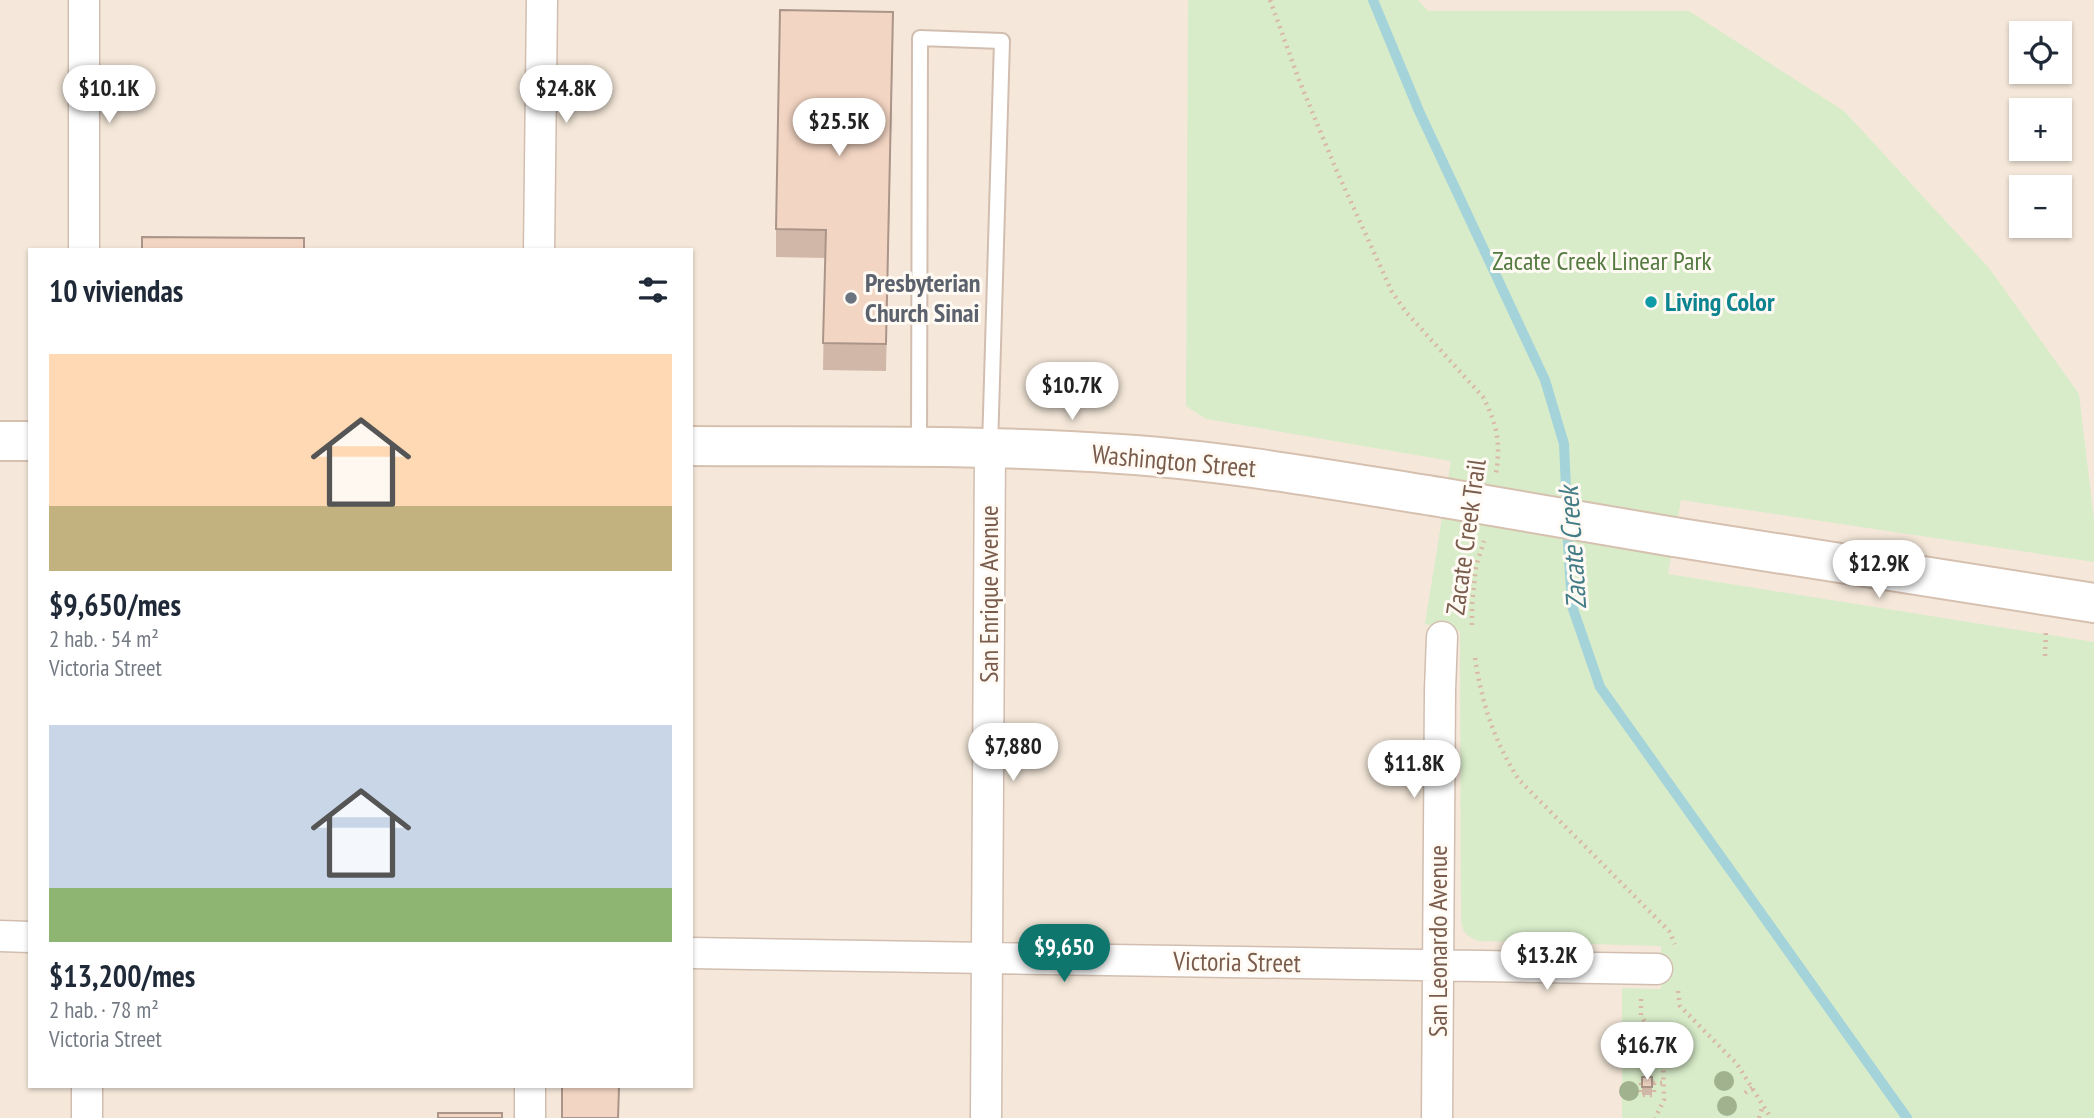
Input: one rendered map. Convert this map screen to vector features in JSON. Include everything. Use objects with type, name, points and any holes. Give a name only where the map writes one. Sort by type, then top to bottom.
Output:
[{"type":"main road","points":[[0,441],[28,441]]},
{"type":"main road","name":"Washington Street","points":[[693,446],[990,448],[1120,454],[1237,465],[2094,603]]},
{"type":"street","points":[[84,0],[84,248]]},
{"type":"street","points":[[538,248],[542,0]]},
{"type":"street","name":"San Enrique Avenue","points":[[986,1118],[990,448]]},
{"type":"street","name":"San Leonardo Avenue","points":[[1437,1118],[1439,704],[1442,637]]},
{"type":"street","points":[[0,936],[28,937]]},
{"type":"street","name":"Victoria Street","points":[[693,953],[1438,965],[1670,974]]},
{"type":"street","points":[[87,1088],[87,1118]]},
{"type":"street","points":[[530,1088],[530,1118]]},
{"type":"lane","points":[[919,448],[920,38],[1002,41],[990,448]]},
{"type":"path","name":"Zacate Creek Trail","points":[[1270,0],[1335,167],[1392,292],[1406,312],[1483,397],[1498,438],[1499,453],[1494,480]]},
{"type":"path","name":"Zacate Creek Trail","points":[[1472,629],[1476,566],[1485,534]]},
{"type":"path","points":[[2045,656],[2046,629]]},
{"type":"path","name":"Zacate Creek Trail","points":[[1474,652],[1479,684],[1502,753],[1519,780],[1669,931],[1670,974]]},
{"type":"path","points":[[1670,974],[1678,994]]},
{"type":"path","points":[[1670,974],[1680,1006],[1737,1064],[1771,1118]]},
{"type":"path","points":[[1641,994],[1641,1015],[1662,1056],[1664,1100],[1655,1118]]},
{"type":"path","points":[[1654,1083],[1664,1083]]},
{"type":"path","points":[[1745,1093],[1753,1087]]},
{"type":"path","points":[[1759,1118],[1763,1104]]},
{"type":"shaded area","points":[[0,0],[2094,0],[2094,1118],[0,1118]]},
{"type":"green space","name":"Zacate Creek Linear Park","points":[[1188,0],[1418,0],[1428,11],[1689,11],[1844,111],[1989,268],[2079,394],[2094,520],[2094,562],[1681,500],[1668,574],[2094,642],[2094,1118],[1622,1118],[1622,988],[1661,989],[1661,946],[1480,941],[1465,933],[1461,916],[1460,631],[1425,624],[1451,461],[1206,419],[1186,406]]},
{"type":"building","points":[[780,10],[893,12],[886,344],[823,343],[826,230],[776,229]]},
{"type":"building","points":[[142,237],[304,238],[304,248],[142,248]]},
{"type":"building","points":[[1642,1077],[1652,1077],[1652,1087],[1642,1087]]},
{"type":"building","points":[[562,1088],[619,1088],[618,1118],[562,1118]]},
{"type":"building","points":[[438,1113],[502,1113],[502,1118],[438,1118]]},
{"type":"waterway","name":"Zacate Creek","points":[[1373,0],[1419,111],[1545,380],[1564,444],[1567,512]]},
{"type":"waterway","name":"Zacate Creek","points":[[1567,527],[1572,606],[1600,687],[1907,1118]]},
{"type":"place","name":"Presbyterian Church Sinai","points":[[851,298]]},
{"type":"place","name":"Living Color","points":[[1651,302]]}]
